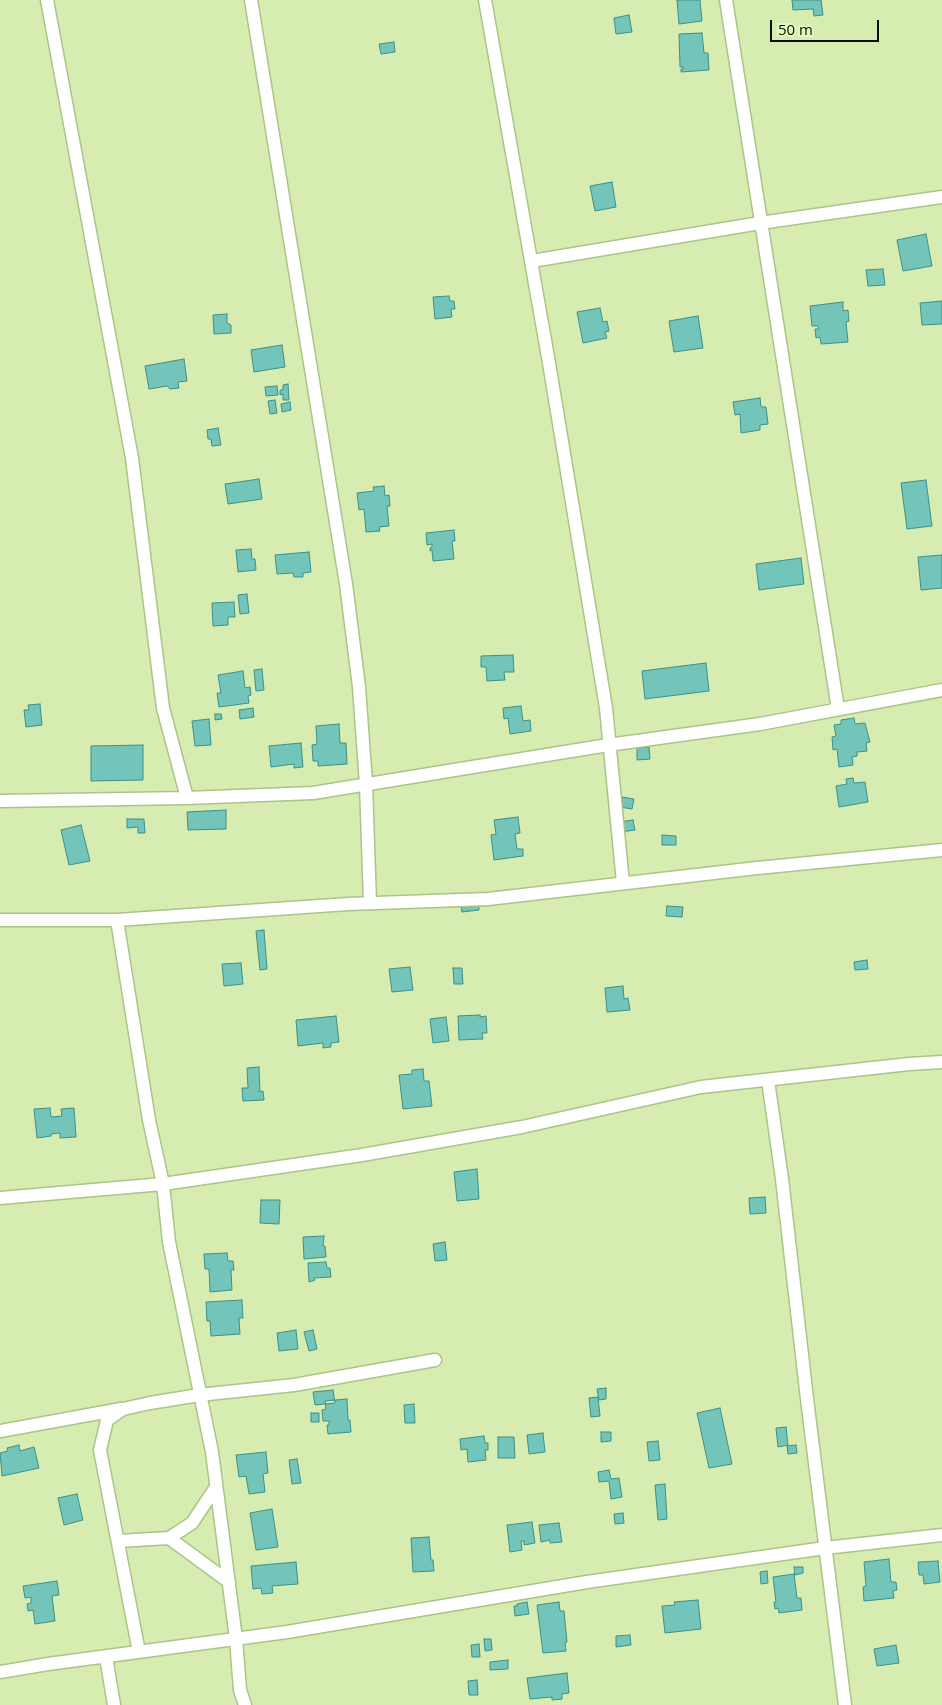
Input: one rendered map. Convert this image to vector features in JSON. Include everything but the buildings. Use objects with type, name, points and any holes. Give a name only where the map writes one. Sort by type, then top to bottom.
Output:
[{"type":"street","points":[[47,0],[132,458],[163,708],[187,798]]},
{"type":"street","points":[[251,0],[347,594],[359,687],[366,784],[370,903]]},
{"type":"street","points":[[485,0],[532,261],[606,708],[608,745],[623,884]]},
{"type":"street","points":[[726,0],[838,709]]},
{"type":"street","points":[[532,261],[760,223],[942,197]]},
{"type":"street","points":[[0,801],[187,798],[313,793],[608,745],[760,724],[942,690]]},
{"type":"street","points":[[0,920],[117,920],[370,903],[488,899],[757,868],[942,850]]},
{"type":"street","points":[[117,920],[148,1120],[163,1184],[168,1242],[212,1452],[236,1639],[240,1690],[245,1705]]},
{"type":"street","points":[[0,1198],[163,1184],[362,1155],[522,1127],[701,1087],[942,1062]]},
{"type":"street","points":[[768,1080],[782,1178],[846,1705]]},
{"type":"street","points":[[0,1431],[200,1395],[294,1385],[435,1360]]},
{"type":"street","points":[[123,1409],[107,1420],[100,1450],[139,1652]]},
{"type":"street","points":[[118,1541],[169,1538],[192,1523],[216,1487]]},
{"type":"street","points":[[0,1672],[236,1639],[587,1582],[826,1548],[942,1535]]},
{"type":"street","points":[[169,1538],[229,1582]]},
{"type":"street","points":[[106,1657],[114,1705]]}]
